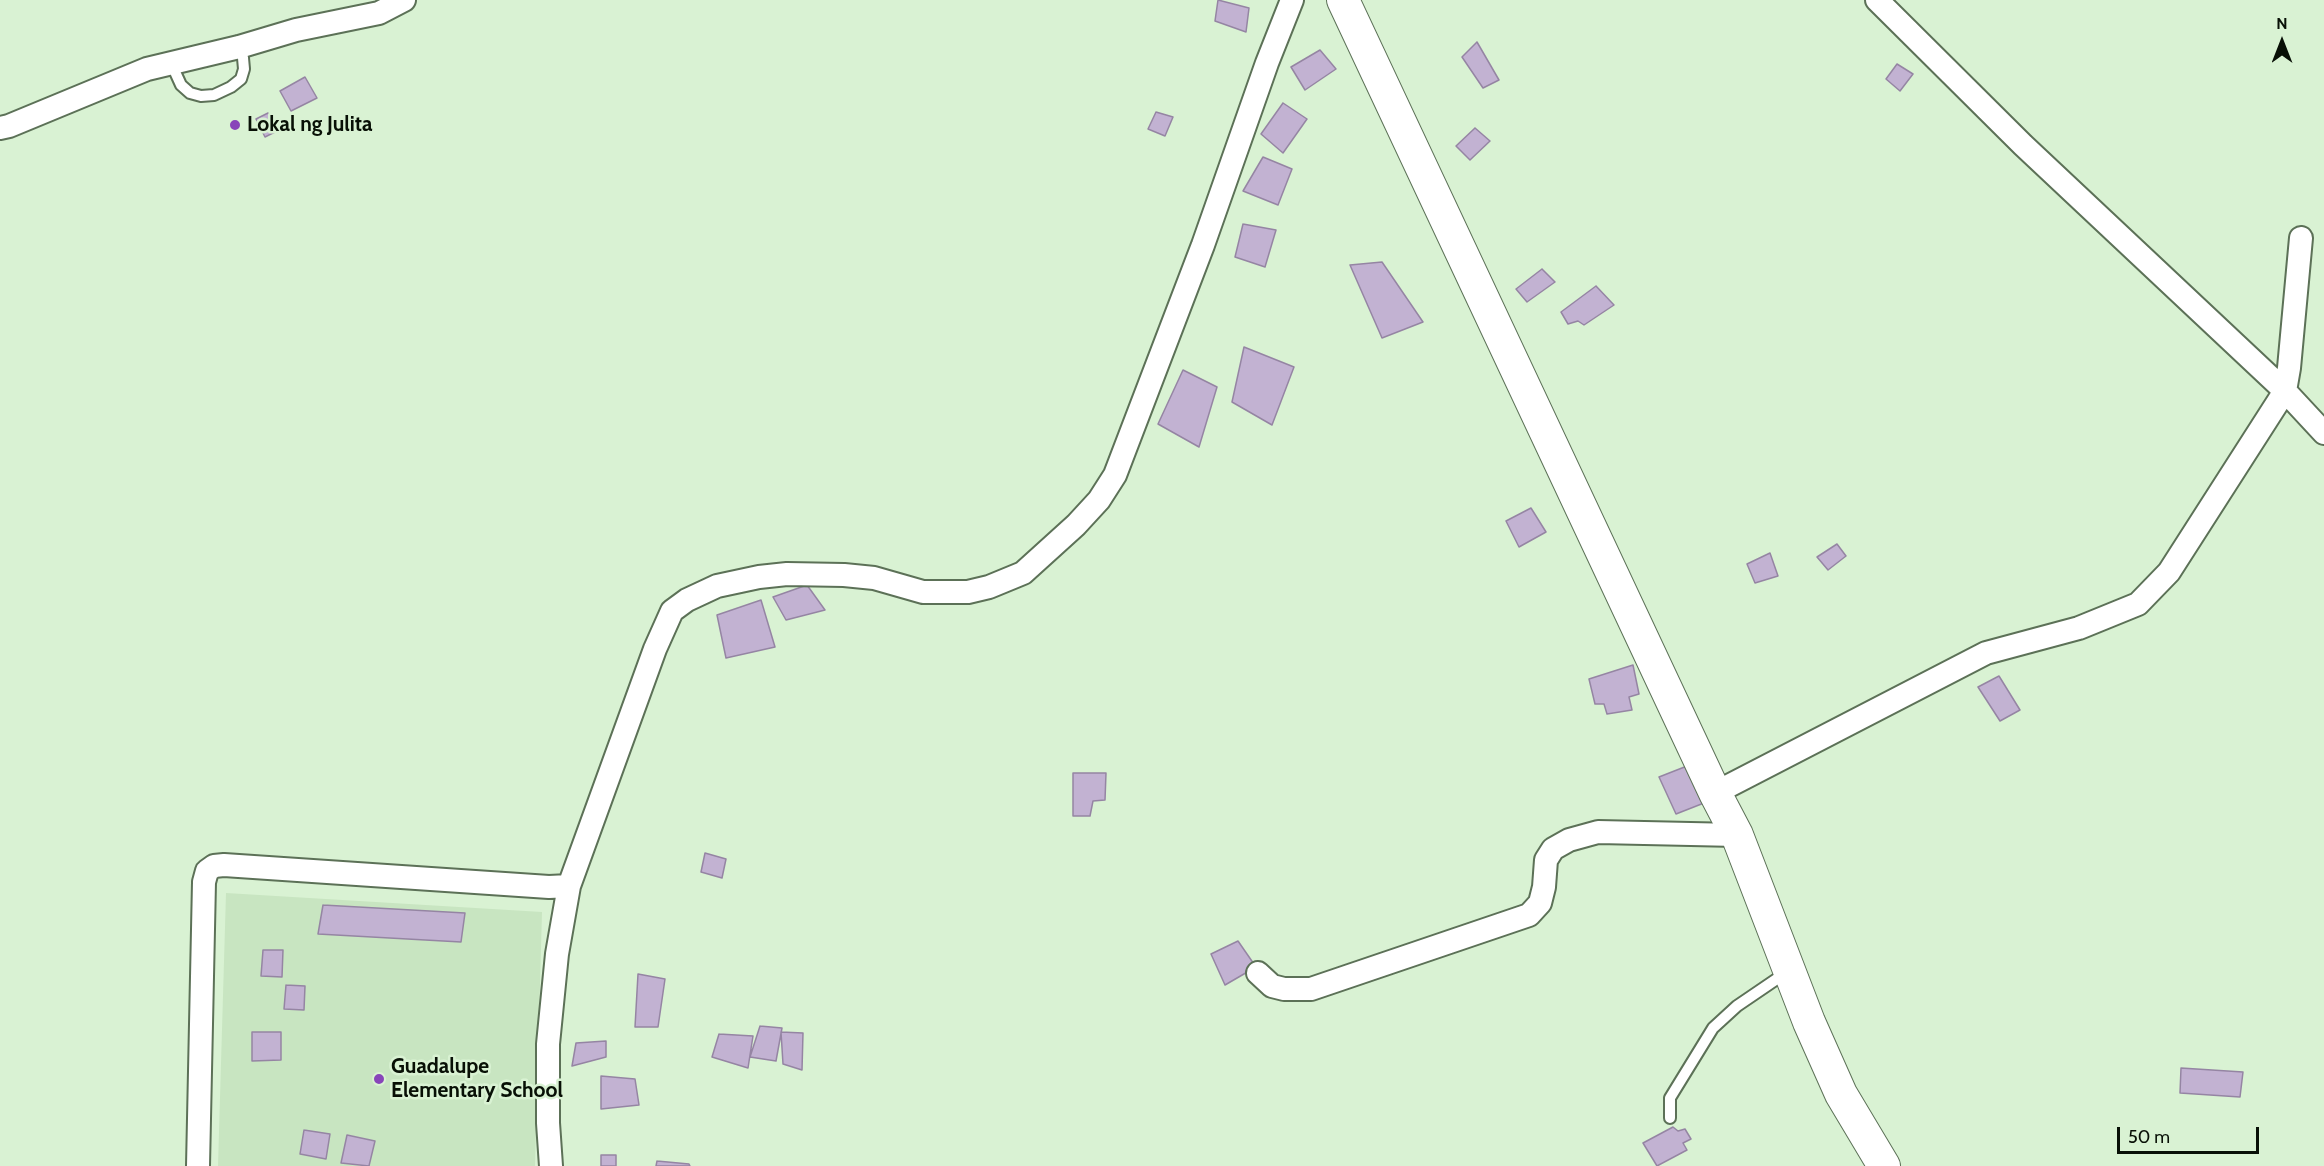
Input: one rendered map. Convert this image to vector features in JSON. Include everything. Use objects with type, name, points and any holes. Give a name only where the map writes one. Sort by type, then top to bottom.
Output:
[{"type":"street","points":[[0,128],[147,69],[239,47],[296,30],[379,13],[404,0]]},
{"type":"street","points":[[551,1166],[548,1123],[548,1044],[557,954],[569,886],[655,649],[672,611],[687,600],[717,586],[787,574],[844,574],[874,578],[923,592],[968,592],[989,587],[1023,573],[1076,525],[1099,500],[1115,476],[1203,245],[1267,63],[1292,0]]},
{"type":"street","points":[[1343,0],[1715,793],[1737,835],[1809,1022],[1841,1094],[1884,1166]]},
{"type":"street","points":[[1877,0],[2023,145],[2285,391],[2324,433]]},
{"type":"street","points":[[1715,793],[1986,653],[2079,628],[2138,604],[2169,572],[2285,391],[2301,238]]},
{"type":"street","points":[[1258,973],[1272,986],[1284,989],[1311,989],[1529,915],[1540,903],[1546,860],[1553,849],[1569,840],[1598,832],[1737,835]]},
{"type":"street","points":[[198,1166],[204,882],[207,871],[214,866],[224,865],[549,887],[569,886]]},
{"type":"lane","points":[[170,63],[181,85],[190,93],[201,96],[214,95],[241,79],[244,69],[239,47]]},
{"type":"lane","points":[[1670,1118],[1670,1098],[1713,1028],[1746,999],[1789,970]]},
{"type":"shaded area","name":"Guadalupe Elementary School","points":[[226,893],[542,912],[535,1166],[218,1166]]},
{"type":"building","points":[[1218,0],[1249,8],[1246,32],[1215,21]]},
{"type":"building","points":[[1477,42],[1499,80],[1483,88],[1462,57]]},
{"type":"building","points":[[1320,50],[1336,69],[1305,90],[1291,67]]},
{"type":"building","points":[[1897,64],[1913,74],[1900,91],[1886,79]]},
{"type":"building","points":[[305,77],[317,98],[291,111],[280,91]]},
{"type":"building","points":[[1283,103],[1307,119],[1283,153],[1261,134]]},
{"type":"building","points":[[1156,112],[1173,117],[1165,136],[1148,129]]},
{"type":"building","points":[[268,113],[277,131],[265,137],[256,119]]},
{"type":"building","points":[[1475,128],[1490,141],[1470,160],[1456,146]]},
{"type":"building","points":[[1263,157],[1292,169],[1278,205],[1243,191]]},
{"type":"building","points":[[1243,224],[1276,230],[1265,267],[1235,257]]},
{"type":"building","points":[[1382,262],[1423,322],[1382,338],[1350,265]]},
{"type":"building","points":[[1542,269],[1555,282],[1527,302],[1516,289]]},
{"type":"building","points":[[1596,286],[1614,305],[1584,325],[1578,321],[1568,324],[1561,312]]},
{"type":"building","points":[[1244,347],[1294,367],[1272,425],[1232,402]]},
{"type":"building","points":[[1183,370],[1217,387],[1199,447],[1158,424]]},
{"type":"building","points":[[1531,508],[1546,532],[1519,547],[1506,521]]},
{"type":"building","points":[[1837,544],[1846,556],[1828,570],[1817,557]]},
{"type":"building","points":[[1770,553],[1778,576],[1755,583],[1747,564]]},
{"type":"building","points":[[807,585],[825,610],[786,620],[773,597]]},
{"type":"building","points":[[761,600],[775,647],[726,658],[717,615]]},
{"type":"building","points":[[1633,665],[1639,694],[1629,697],[1632,710],[1607,714],[1604,704],[1595,704],[1589,679]]},
{"type":"building","points":[[1999,676],[2020,710],[2000,721],[1978,687]]},
{"type":"building","points":[[1687,766],[1704,803],[1676,814],[1659,777]]},
{"type":"building","points":[[1073,773],[1106,773],[1105,800],[1093,801],[1090,816],[1073,816]]},
{"type":"building","points":[[705,853],[726,859],[722,878],[701,872]]},
{"type":"building","points":[[323,905],[465,913],[461,942],[318,934]]},
{"type":"building","points":[[1238,941],[1256,967],[1225,985],[1211,954]]},
{"type":"building","points":[[263,950],[283,950],[282,977],[261,976]]},
{"type":"building","points":[[638,974],[665,979],[658,1027],[635,1027]]},
{"type":"building","points":[[286,985],[305,986],[304,1010],[284,1009]]},
{"type":"building","points":[[760,1026],[782,1028],[776,1061],[750,1057]]},
{"type":"building","points":[[252,1032],[281,1032],[281,1060],[252,1061]]},
{"type":"building","points":[[781,1032],[803,1033],[802,1070],[783,1064]]},
{"type":"building","points":[[719,1034],[753,1036],[748,1068],[712,1057]]},
{"type":"building","points":[[606,1041],[606,1057],[572,1066],[576,1043]]},
{"type":"building","points":[[2181,1068],[2243,1072],[2240,1097],[2180,1093]]},
{"type":"building","points":[[601,1076],[635,1079],[639,1105],[601,1109]]},
{"type":"building","points":[[1673,1127],[1678,1131],[1685,1129],[1691,1139],[1683,1143],[1687,1150],[1657,1166],[1643,1143]]},
{"type":"building","points":[[304,1130],[330,1134],[326,1159],[300,1154]]},
{"type":"building","points":[[347,1135],[375,1141],[369,1166],[341,1163]]},
{"type":"building","points":[[601,1155],[616,1155],[616,1166],[601,1166]]},
{"type":"building","points":[[657,1161],[689,1164],[690,1166],[656,1166]]},
{"type":"place","name":"Lokal ng Julita","points":[[235,125]]},
{"type":"place","name":"Guadalupe Elementary School","points":[[379,1079]]}]
